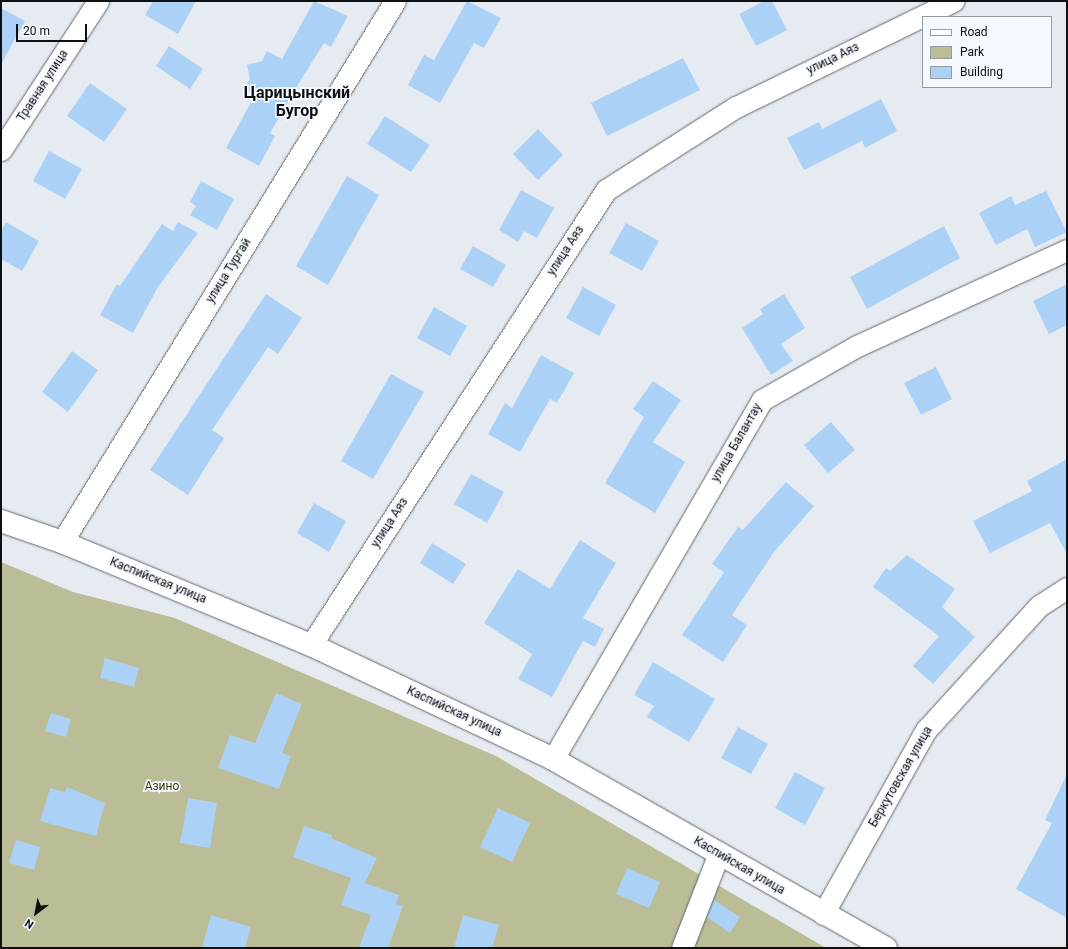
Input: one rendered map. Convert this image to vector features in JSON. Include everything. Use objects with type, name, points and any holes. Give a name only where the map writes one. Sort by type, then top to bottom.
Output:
[{"type":"street","name":"Травная улица","points":[[1,150],[98,1]]},
{"type":"street","name":"улица Тургай","points":[[62,542],[395,1]]},
{"type":"street","name":"улица Аяз","points":[[311,644],[606,190],[736,107],[952,1]]},
{"type":"street","name":"улица Балантау","points":[[553,759],[762,400],[857,346],[1067,250]]},
{"type":"street","name":"Каспийская улица","points":[[1,520],[62,542],[311,644],[553,759],[823,914],[886,948]]},
{"type":"street","name":"Беркутовская улица","points":[[823,914],[926,730],[1039,606],[1067,588]]},
{"type":"street","points":[[682,948],[719,853]]},
{"type":"green space","name":"Азино","points":[[1,562],[73,592],[175,618],[496,756],[826,948],[1,948]]},
{"type":"building","points":[[153,1],[196,1],[178,34],[145,15]]},
{"type":"building","points":[[314,1],[348,16],[331,47],[324,43],[299,83],[270,133],[275,136],[259,166],[226,148],[255,95],[244,88],[250,79],[247,65],[262,61],[267,51],[282,59]]},
{"type":"building","points":[[467,1],[501,18],[484,48],[474,43],[440,103],[408,85],[424,55],[434,60]]},
{"type":"building","points":[[764,1],[772,1],[787,30],[756,46],[739,14]]},
{"type":"building","points":[[1,8],[25,21],[1,64]]},
{"type":"building","points":[[169,46],[203,69],[190,89],[156,66]]},
{"type":"building","points":[[683,58],[700,90],[607,136],[591,103]]},
{"type":"building","points":[[90,83],[127,109],[104,142],[67,116]]},
{"type":"building","points":[[881,99],[897,131],[865,148],[862,141],[804,170],[787,138],[819,122],[822,129]]},
{"type":"building","points":[[385,116],[430,145],[411,172],[367,144]]},
{"type":"building","points":[[538,129],[563,155],[538,180],[513,154]]},
{"type":"building","points":[[49,151],[82,169],[65,199],[33,181]]},
{"type":"building","points":[[347,176],[379,195],[328,285],[296,266]]},
{"type":"building","points":[[201,181],[234,199],[217,230],[190,215],[196,206],[190,202]]},
{"type":"building","points":[[521,190],[554,208],[537,238],[524,231],[518,242],[499,230]]},
{"type":"building","points":[[1046,191],[1067,232],[1035,247],[1027,229],[996,245],[979,213],[1011,196],[1015,205]]},
{"type":"building","points":[[6,222],[39,241],[22,271],[1,259],[1,232]]},
{"type":"building","points":[[178,222],[198,233],[158,287],[133,333],[100,315],[117,284],[120,286],[162,224],[173,231]]},
{"type":"building","points":[[626,223],[659,241],[642,271],[609,253]]},
{"type":"building","points":[[944,226],[960,258],[867,309],[850,277]]},
{"type":"building","points":[[473,246],[506,265],[493,287],[460,269]]},
{"type":"building","points":[[1067,284],[1067,325],[1049,334],[1033,301]]},
{"type":"building","points":[[583,287],[616,305],[599,336],[566,318]]},
{"type":"building","points":[[266,294],[302,318],[278,354],[268,347],[212,430],[224,438],[188,495],[150,470]]},
{"type":"building","points":[[784,294],[805,328],[781,344],[793,361],[771,375],[742,328],[763,314],[760,309]]},
{"type":"building","points":[[434,307],[467,326],[450,356],[417,338]]},
{"type":"building","points":[[72,351],[98,370],[68,412],[42,392]]},
{"type":"building","points":[[541,355],[574,373],[557,403],[550,399],[520,452],[488,434],[505,403],[512,408]]},
{"type":"building","points":[[936,367],[952,399],[921,415],[904,383]]},
{"type":"building","points":[[391,374],[424,392],[373,479],[341,461]]},
{"type":"building","points":[[653,381],[681,400],[653,442],[685,462],[655,513],[605,483],[644,417],[633,409]]},
{"type":"building","points":[[831,422],[855,450],[828,473],[804,445]]},
{"type":"building","points":[[1067,459],[1067,554],[1050,523],[990,553],[973,521],[1032,491],[1027,481]]},
{"type":"building","points":[[471,474],[504,492],[487,523],[454,504]]},
{"type":"building","points":[[786,482],[814,506],[774,552],[732,615],[747,625],[723,662],[682,635],[724,572],[712,564],[738,527],[743,530]]},
{"type":"building","points":[[314,503],[346,521],[329,552],[297,533]]},
{"type":"building","points":[[580,540],[616,563],[583,618],[604,629],[595,647],[583,641],[552,697],[518,679],[532,654],[484,623],[518,569],[550,589]]},
{"type":"building","points":[[432,543],[466,564],[453,584],[420,563]]},
{"type":"building","points":[[907,555],[955,589],[942,607],[975,637],[933,684],[913,666],[939,636],[873,587],[886,568],[890,571]]},
{"type":"building","points":[[105,658],[139,668],[134,687],[100,678]]},
{"type":"building","points":[[653,662],[715,699],[689,742],[647,717],[654,706],[634,695]]},
{"type":"building","points":[[276,693],[302,704],[282,753],[291,756],[279,789],[218,768],[230,735],[255,743]]},
{"type":"building","points":[[51,713],[71,719],[66,737],[45,731]]},
{"type":"building","points":[[738,727],[768,744],[751,774],[721,758]]},
{"type":"building","points":[[795,772],[825,788],[805,825],[775,808]]},
{"type":"building","points":[[1067,774],[1067,918],[1016,889],[1052,823],[1045,820]]},
{"type":"building","points":[[67,787],[105,803],[96,836],[40,821],[50,788],[65,792]]},
{"type":"building","points":[[188,798],[217,803],[210,848],[180,843]]},
{"type":"building","points":[[498,808],[530,823],[512,862],[480,847]]},
{"type":"building","points":[[304,826],[332,835],[331,838],[377,858],[365,883],[399,895],[396,904],[403,906],[388,948],[359,948],[371,915],[341,905],[351,878],[293,857]]},
{"type":"building","points":[[16,840],[40,847],[34,870],[9,863]]},
{"type":"building","points":[[627,868],[660,882],[649,908],[616,894]]},
{"type":"building","points":[[714,900],[740,917],[730,933],[707,917]]},
{"type":"building","points":[[211,915],[251,927],[245,948],[202,948]]},
{"type":"building","points":[[463,915],[499,925],[492,948],[454,948]]},
{"type":"district","name":"Царицынский Бугор","points":[[297,102]]}]
